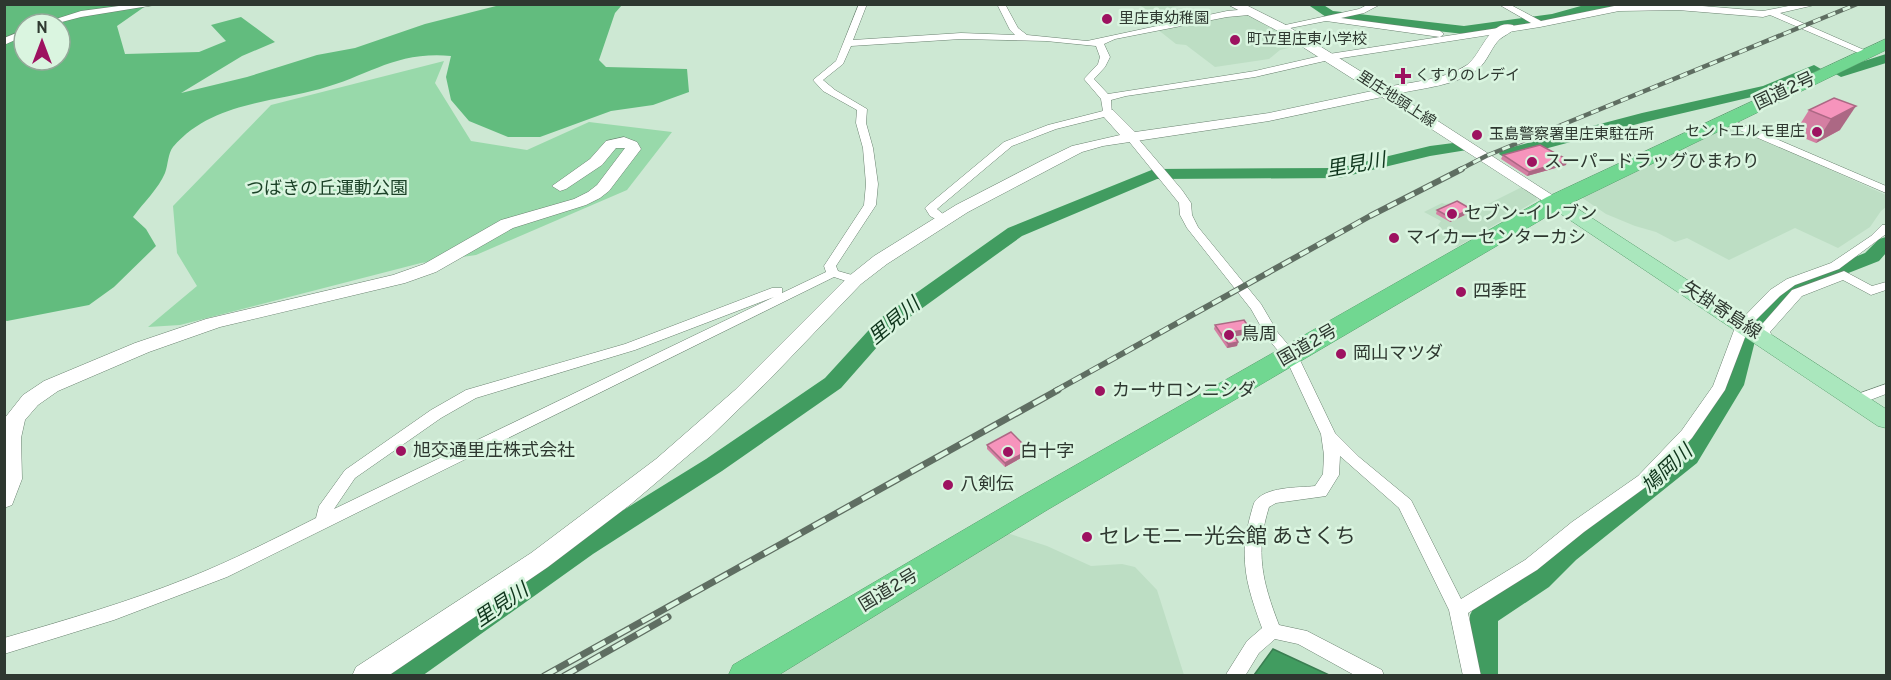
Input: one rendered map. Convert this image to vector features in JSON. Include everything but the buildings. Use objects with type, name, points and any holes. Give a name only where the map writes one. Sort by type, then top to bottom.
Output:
[{"type":"highway","name":"国道2号","points":[[745,675],[1084,474],[1555,202],[1887,44]]},
{"type":"main road","name":"矢掛寄島線","points":[[1555,202],[1887,420]]},
{"type":"street","points":[[72,16],[157,4]]},
{"type":"street","points":[[4,646],[85,624],[170,594],[324,521],[831,269],[870,205],[872,184],[868,148],[861,123],[862,109],[848,99],[821,86],[818,80],[840,62],[863,4]]},
{"type":"street","points":[[1001,4],[1014,30],[1024,37]]},
{"type":"street","name":"里庄地頭上線","points":[[1233,4],[1280,27],[1329,57],[1555,202]]},
{"type":"street","points":[[1280,27],[1330,17],[1377,4]]},
{"type":"street","points":[[1502,4],[1540,24]]},
{"type":"street","points":[[1750,4],[1866,53]]},
{"type":"street","points":[[943,219],[934,214],[932,208],[1008,144],[1107,106],[1126,93],[1255,74],[1329,57],[1450,36],[1540,24],[1608,10],[1638,7],[1772,14],[1815,4]]},
{"type":"street","points":[[848,44],[961,36],[1024,37],[1099,43],[1112,38],[1227,14],[1249,12]]},
{"type":"street","points":[[1330,17],[1450,36]]},
{"type":"street","points":[[365,675],[511,580],[612,507],[705,429],[855,280],[881,259],[943,219],[1077,149],[1131,137],[1269,117],[1445,79],[1471,69],[1482,58],[1493,38],[1509,28]]},
{"type":"street","points":[[1099,43],[1105,57],[1102,65],[1089,79],[1131,137],[1178,192],[1185,203],[1186,215],[1193,228],[1249,298],[1273,336],[1291,356],[1328,434],[1332,454],[1331,475],[1320,492],[1274,497],[1262,503],[1253,527],[1251,553],[1253,579],[1272,631]]},
{"type":"street","points":[[1725,120],[1887,190]]},
{"type":"street","points":[[4,498],[13,472],[11,429],[15,418],[40,393],[61,381],[188,330],[399,279],[430,268],[507,224],[580,202],[594,195],[603,188],[633,148],[632,146],[624,142],[611,144],[596,162],[560,186]]},
{"type":"street","points":[[1458,610],[1531,566],[1578,527],[1644,480],[1687,434],[1720,387],[1757,334],[1775,293],[1791,282],[1835,266],[1875,239],[1887,228]]},
{"type":"street","points":[[324,521],[325,510],[350,474],[452,403],[471,394],[620,350],[686,327],[831,269],[855,280]]},
{"type":"street","points":[[1757,334],[1763,331],[1797,292],[1844,275],[1871,291],[1887,286]]},
{"type":"street","points":[[1857,400],[1887,389]]},
{"type":"street","points":[[1328,434],[1354,461],[1405,504],[1458,610],[1472,675]]},
{"type":"street","points":[[1234,675],[1253,647],[1272,631]]},
{"type":"street","points":[[1272,631],[1300,637],[1375,675]]},
{"type":"shaded area","points":[[4,5],[147,5],[117,26],[125,54],[199,52],[226,41],[211,25],[241,17],[275,42],[242,56],[181,93],[247,77],[317,55],[355,48],[425,24],[500,5],[622,5],[615,13],[599,60],[606,67],[687,69],[689,92],[653,105],[611,111],[540,137],[508,137],[469,121],[451,100],[446,77],[451,56],[414,57],[320,89],[222,113],[188,132],[171,150],[162,179],[133,217],[146,229],[156,246],[114,287],[89,305],[4,320]]},
{"type":"shaded area","points":[[1139,5],[1185,5],[1174,7],[1193,20],[1171,24]]},
{"type":"shaded area","name":"町立里庄東小学校","points":[[1235,14],[1248,14],[1305,44],[1280,50],[1269,59],[1215,67],[1186,45],[1176,44],[1157,29]]},
{"type":"shaded area","points":[[1729,124],[1886,195],[1886,207],[1870,227],[1838,248],[1795,228],[1729,260],[1687,238],[1675,242],[1656,232],[1606,214],[1578,195]]},
{"type":"shaded area","points":[[1524,186],[1535,194],[1537,200],[1457,247],[1433,238],[1445,232],[1438,225],[1441,221],[1424,212],[1442,203],[1456,202],[1474,211]]},
{"type":"shaded area","points":[[1007,533],[1047,546],[1091,566],[1122,564],[1135,567],[1157,590],[1184,675],[770,676]]},
{"type":"shaded area","points":[[1273,649],[1329,675],[1254,675]]},
{"type":"green space","name":"つばきの丘運動公園","points":[[444,61],[435,83],[471,141],[527,150],[589,122],[672,132],[627,190],[476,255],[421,263],[180,325],[148,327],[197,286],[177,253],[173,206],[271,105]]},
{"type":"waterway","name":"里見川","points":[[1313,4],[1329,15],[1464,30],[1553,18],[1594,7],[1621,4]]},
{"type":"waterway","name":"里見川","points":[[1841,73],[1886,58]]},
{"type":"waterway","name":"里見川","points":[[1507,154],[1642,118],[1768,89],[1814,69]]},
{"type":"waterway","name":"里見川","points":[[398,676],[531,586],[584,547],[714,465],[833,383],[885,325],[1015,232],[1154,174],[1339,173],[1415,154],[1461,147]]},
{"type":"waterway","name":"鳩岡川","points":[[1484,676],[1484,615],[1540,579],[1567,553],[1689,457],[1733,385],[1746,335],[1793,288],[1872,257],[1886,243]]},
{"type":"railway","points":[[1459,170],[1486,156],[1857,4]]},
{"type":"railway","points":[[1055,391],[1370,216],[1462,169]]},
{"type":"railway","points":[[544,676],[1058,390]]},
{"type":"railway","points":[[564,676],[668,617]]},
{"type":"place","name":"里庄東幼稚園","points":[[1107,19]]},
{"type":"place","name":"町立里庄東小学校","points":[[1235,40]]},
{"type":"place","name":"くすりのレデイ","points":[[1403,76]]},
{"type":"place","name":"セントエルモ里庄","points":[[1817,132]]},
{"type":"place","name":"玉島警察署里庄東駐在所","points":[[1477,135]]},
{"type":"place","name":"スーパードラッグひまわり","points":[[1532,162]]},
{"type":"place","name":"セブン-イレブン","points":[[1452,214]]},
{"type":"place","name":"マイカーセンターカシ","points":[[1394,238]]},
{"type":"place","name":"四季旺","points":[[1461,292]]},
{"type":"place","name":"鳥周","points":[[1229,335]]},
{"type":"place","name":"岡山マツダ","points":[[1341,354]]},
{"type":"place","name":"カーサロンニシダ","points":[[1100,391]]},
{"type":"place","name":"旭交通里庄株式会社","points":[[401,451]]},
{"type":"place","name":"白十字","points":[[1008,452]]},
{"type":"place","name":"八剣伝","points":[[948,485]]},
{"type":"place","name":"セレモニー光会館 あさくち","points":[[1087,537]]}]
